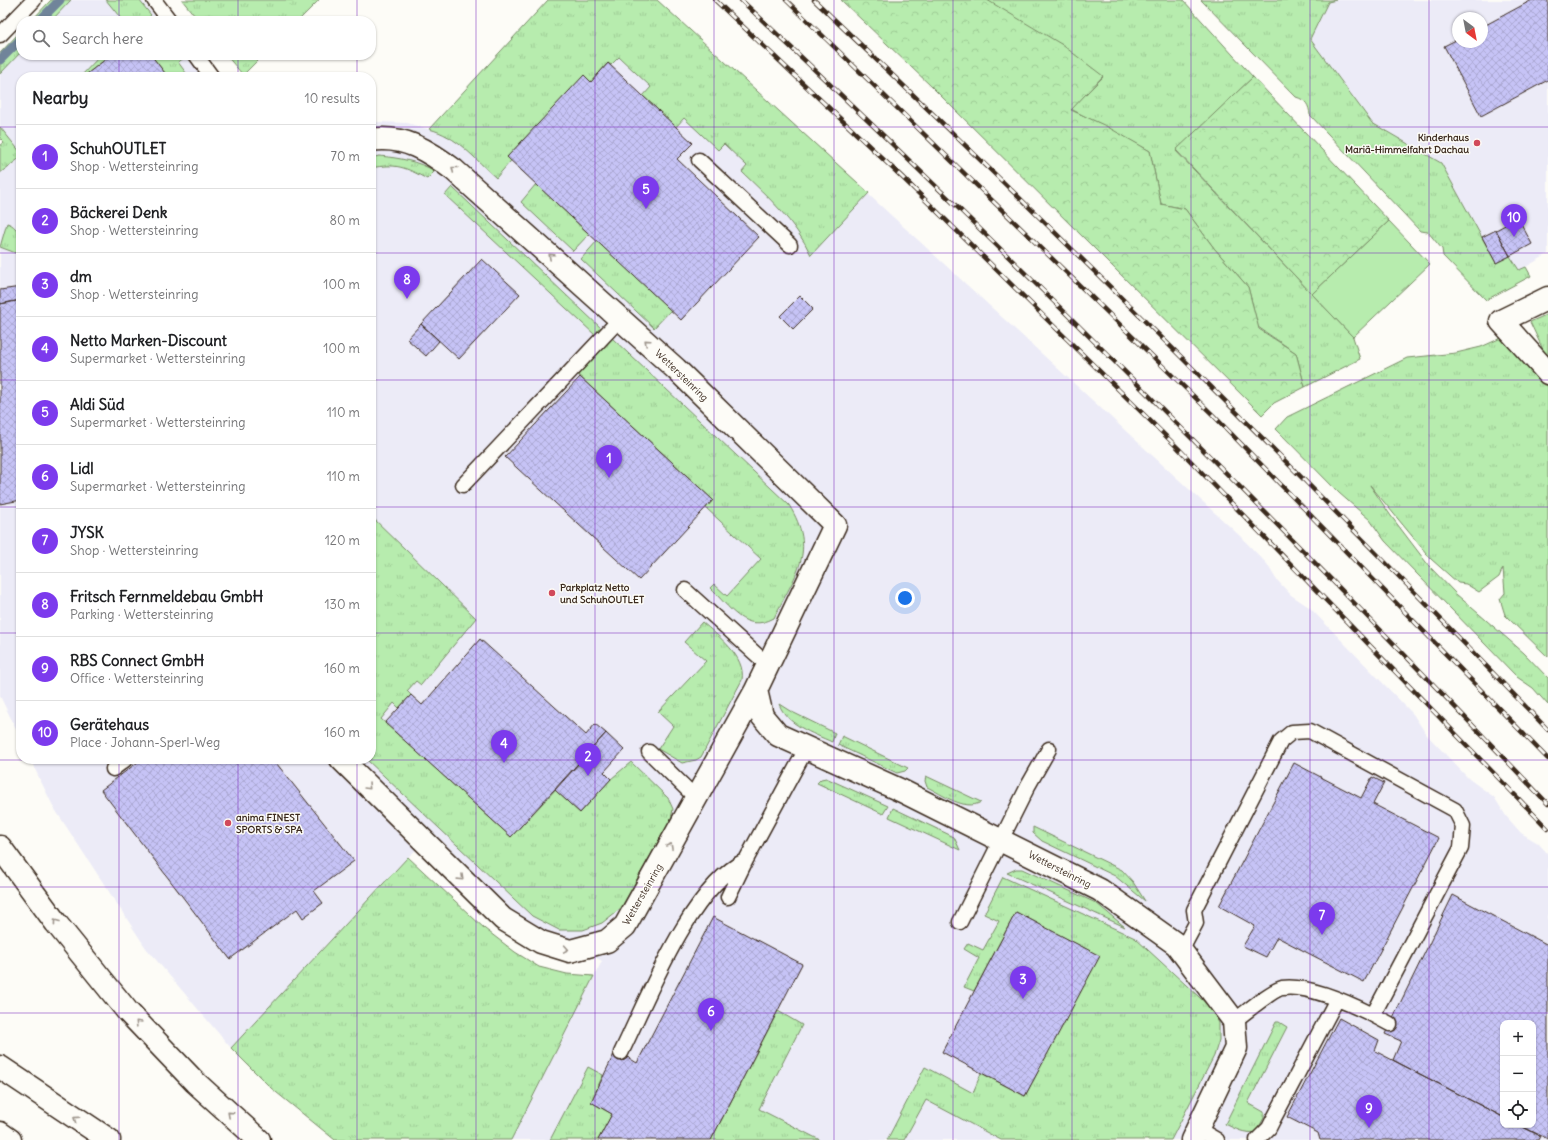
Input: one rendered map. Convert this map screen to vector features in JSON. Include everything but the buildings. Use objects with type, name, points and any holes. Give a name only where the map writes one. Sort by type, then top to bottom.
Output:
[{"type":"main road","name":"Wettersteinring","points":[[345,764],[503,919],[541,942],[570,951],[607,941],[625,926],[756,690],[835,525],[676,369],[621,318],[454,170],[420,146],[395,140],[376,140]]},
{"type":"main road","points":[[1548,298],[1501,321],[1548,373]]},
{"type":"main road","name":"Wettersteinring","points":[[756,690],[762,716],[778,736],[806,750],[902,792],[1100,890],[1176,944],[1234,1021]]},
{"type":"main road","points":[[0,847],[56,923],[128,1012],[195,1082],[259,1140]]},
{"type":"main road","points":[[1195,1134],[1236,1048],[1234,1021]]},
{"type":"main road","points":[[0,1066],[109,1140]]},
{"type":"main road","points":[[0,1133],[10,1140]]},
{"type":"lane","points":[[18,16],[34,0]]},
{"type":"lane","points":[[154,0],[166,16]]},
{"type":"lane","points":[[0,35],[16,19]]},
{"type":"lane","points":[[200,60],[208,72]]},
{"type":"lane","points":[[699,160],[790,245]]},
{"type":"lane","points":[[463,485],[621,318]]},
{"type":"lane","points":[[685,590],[768,665]]},
{"type":"lane","points":[[1181,951],[1196,923],[1194,910],[1281,741],[1292,732],[1310,732],[1455,810],[1463,826],[1461,848],[1373,1015]]},
{"type":"lane","points":[[960,922],[1028,786],[1050,749]]},
{"type":"lane","points":[[728,897],[746,860],[806,750]]},
{"type":"lane","points":[[649,752],[696,798]]},
{"type":"lane","points":[[113,769],[120,764]]},
{"type":"lane","points":[[621,1053],[676,939],[700,899],[734,866],[746,860]]},
{"type":"lane","points":[[1234,1021],[1282,988],[1309,990],[1337,999],[1390,1024]]},
{"type":"lane","points":[[1257,1140],[1269,1128],[1337,999]]},
{"type":"lane","points":[[1195,1134],[1217,1140]]},
{"type":"shaded area","points":[[51,0],[142,0],[155,16],[36,16]]},
{"type":"shaded area","points":[[548,0],[657,0],[1240,536],[1267,564],[1276,579],[1291,595],[1309,607],[1413,714],[1426,734],[1469,779],[1494,797],[1506,816],[1521,833],[1538,843],[1548,854],[1548,1140],[511,1140],[602,961],[508,912],[427,840],[408,857],[231,1048],[146,948],[54,808],[32,764],[376,764],[376,122],[407,123],[429,129]]},
{"type":"shaded area","name":"Kinderhaus Mariä-Himmelfahrt Dachau","points":[[1336,0],[1548,0],[1548,254],[1519,271],[1496,230],[1482,237],[1441,163],[1372,123],[1310,39],[1328,2]]},
{"type":"shaded area","points":[[16,36],[16,60],[189,60],[199,72],[16,72],[16,729],[0,696],[0,145],[4,142],[0,138],[0,53]]},
{"type":"green space","points":[[51,0],[71,0],[56,16],[36,16]]},
{"type":"green space","points":[[106,0],[139,0],[151,15],[150,16],[119,16]]},
{"type":"green space","points":[[182,0],[319,0],[303,16],[195,16]]},
{"type":"green space","points":[[548,0],[657,0],[869,193],[811,255],[805,243],[789,220],[742,172],[747,166],[724,144],[718,150],[684,118],[676,127],[643,96],[651,87],[619,57],[611,65],[608,63],[591,82],[584,76],[496,178],[457,143],[439,132],[429,129]]},
{"type":"green space","points":[[841,0],[987,0],[1061,44],[1103,76],[1071,110],[1106,126],[1150,151],[1161,204],[1185,209],[1214,248],[1248,287],[1259,329],[1296,353],[1305,387],[1274,403],[1262,415],[932,87]]},
{"type":"green space","points":[[985,0],[1183,0],[1253,77],[1176,151],[1353,337],[1360,359],[1305,387],[1296,353],[1258,327],[1248,287],[1214,248],[1185,209],[1161,204],[1150,151],[1071,109],[1103,77]]},
{"type":"green space","points":[[1201,0],[1336,0],[1328,2],[1310,39],[1372,123],[1441,163],[1496,263],[1510,256],[1519,270],[1526,267],[1531,276],[1486,300],[1443,256],[1442,249],[1428,232],[1420,231],[1310,115],[1309,108],[1305,101],[1296,97]]},
{"type":"green space","points":[[16,36],[16,57],[0,74],[0,53]]},
{"type":"green space","points":[[96,60],[105,60],[89,72],[85,72]]},
{"type":"green space","points":[[155,60],[181,60],[178,62],[185,72],[164,72]]},
{"type":"green space","points":[[230,60],[258,60],[246,72],[240,72]]},
{"type":"green space","points":[[1253,77],[1389,221],[1312,294],[1176,150]]},
{"type":"green space","points":[[0,127],[16,147],[16,161],[0,173],[0,145],[4,142],[0,138]]},
{"type":"green space","points":[[376,157],[408,160],[435,171],[427,179],[400,167],[387,166],[376,167]]},
{"type":"green space","points":[[536,184],[589,234],[573,251],[521,202]]},
{"type":"green space","points":[[452,187],[602,329],[596,336],[445,195]]},
{"type":"green space","points":[[1389,221],[1430,264],[1353,337],[1312,294]]},
{"type":"green space","points":[[7,223],[12,225],[16,229],[16,253],[0,247]]},
{"type":"green space","points":[[597,241],[671,310],[654,328],[581,259]]},
{"type":"green space","points":[[1548,314],[1548,355],[1546,356],[1530,322]]},
{"type":"green space","points":[[612,338],[789,505],[798,522],[802,536],[803,550],[796,575],[774,618],[764,622],[755,623],[746,621],[731,610],[710,588],[714,584],[727,596],[761,559],[706,508],[713,500],[577,374]]},
{"type":"green space","points":[[1501,338],[1548,387],[1548,657],[1505,615],[1500,599],[1505,593],[1503,568],[1499,577],[1479,592],[1466,584],[1458,583],[1431,559],[1370,485],[1391,516],[1429,566],[1456,594],[1524,653],[1548,678],[1548,705],[1533,688],[1517,677],[1385,541],[1370,520],[1339,493],[1276,429],[1287,417],[1407,358],[1456,353],[1481,347]]},
{"type":"green space","points":[[376,521],[476,618],[421,685],[416,681],[407,691],[411,695],[399,708],[394,703],[381,719],[511,837],[555,790],[580,813],[611,779],[631,762],[668,798],[673,809],[671,819],[621,908],[602,923],[583,930],[559,930],[532,916],[371,764],[376,764]]},
{"type":"green space","points":[[702,622],[730,647],[740,663],[742,680],[701,757],[696,760],[682,763],[658,749],[673,726],[658,712],[706,661],[684,642]]},
{"type":"green space","points":[[779,704],[835,733],[832,742],[801,728],[794,723],[788,718]]},
{"type":"green space","points":[[842,736],[908,768],[905,771],[897,773],[838,745]]},
{"type":"green space","points":[[926,776],[981,802],[975,805],[968,805],[954,801],[927,787],[925,781]]},
{"type":"green space","points":[[826,778],[888,806],[883,814],[817,783],[821,779]]},
{"type":"green space","points":[[893,808],[954,837],[960,850],[889,817]]},
{"type":"green space","points":[[1033,827],[1122,870],[1133,882],[1145,901],[1115,876],[1042,841],[1033,833]]},
{"type":"green space","points":[[408,857],[485,929],[515,952],[539,967],[567,974],[594,976],[511,1140],[335,1140],[271,1088],[231,1048]]},
{"type":"green space","points":[[1016,869],[1022,869],[1096,903],[1125,927],[1007,873]]},
{"type":"green space","points":[[1003,877],[1135,938],[1211,1008],[1219,1023],[1219,1040],[1214,1056],[1171,1140],[1001,1140],[926,1100],[904,1140],[887,1140],[925,1067],[973,1093],[981,1073],[1025,1096],[1099,956],[1016,912],[974,991],[964,987],[979,958],[964,949],[968,943],[983,950],[999,921],[984,914]]},
{"type":"green space","points":[[778,1011],[802,1025],[759,1109],[820,1140],[711,1140]]},
{"type":"green space","points":[[1276,1022],[1279,1022],[1287,1027],[1248,1103],[1264,1112],[1264,1118],[1256,1132],[1240,1131],[1225,1124]]},
{"type":"green space","points":[[588,1067],[603,1075],[591,1102],[612,1114],[598,1140],[550,1140]]},
{"type":"waterway","points":[[44,16],[60,0]]},
{"type":"waterway","points":[[0,60],[16,44]]},
{"type":"railway","points":[[715,0],[903,178],[1178,448],[1548,829]]},
{"type":"railway","points":[[741,0],[947,197],[1150,396],[1350,599],[1548,804]]},
{"type":"railway","points":[[786,0],[1212,414],[1548,759]]},
{"type":"railway","points":[[814,0],[1001,179],[1277,452],[1548,730]]},
{"type":"place","name":"Kinderhaus Mariä-Himmelfahrt Dachau","points":[[1477,143]]},
{"type":"place","name":"Aldi Süd","points":[[646,209]]},
{"type":"place","name":"Gerätehaus","points":[[1514,237]]},
{"type":"place","name":"Fritsch Fernmeldebau GmbH","points":[[407,299]]},
{"type":"place","name":"SchuhOUTLET","points":[[609,478]]},
{"type":"place","name":"Parkplatz Netto und SchuhOUTLET","points":[[552,593]]},
{"type":"place","name":"Netto Marken-Discount","points":[[504,763]]},
{"type":"place","name":"Bäckerei Denk","points":[[588,776]]},
{"type":"place","name":"anima FINEST SPORTS & SPA","points":[[228,823]]},
{"type":"place","name":"JYSK","points":[[1322,935]]},
{"type":"place","name":"dm","points":[[1023,999]]},
{"type":"place","name":"Lidl","points":[[711,1031]]},
{"type":"place","name":"RBS Connect GmbH","points":[[1369,1128]]}]
